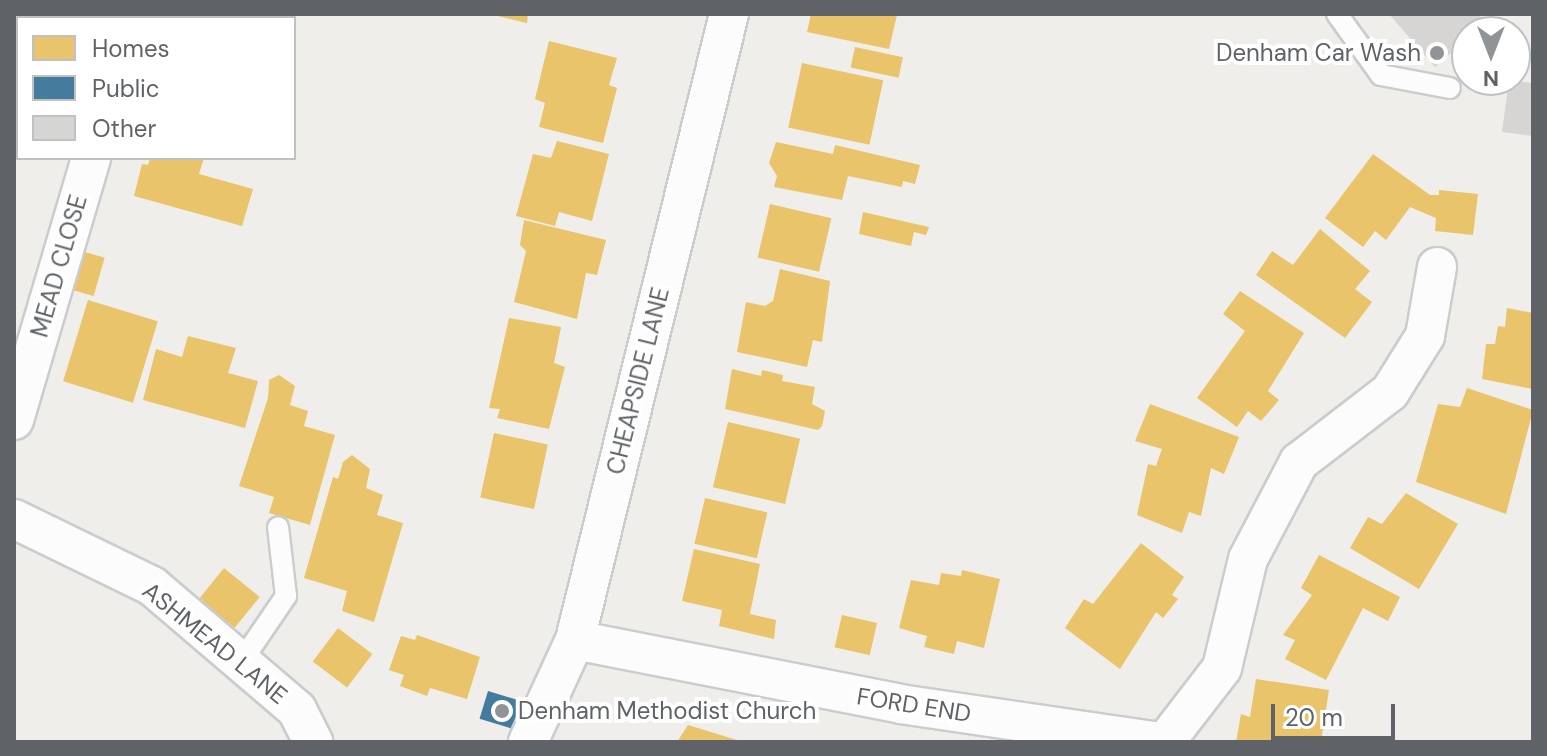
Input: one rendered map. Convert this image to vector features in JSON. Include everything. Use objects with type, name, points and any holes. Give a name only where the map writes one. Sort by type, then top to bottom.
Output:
[{"type":"street","name":"CHEAPSIDE LANE","points":[[528,742],[575,640],[729,14]]},
{"type":"street","name":"MEAD CLOSE","points":[[14,420],[90,160]]},
{"type":"street","name":"FORD END","points":[[575,640],[900,704],[1162,742],[1222,668],[1248,559],[1299,462],[1390,392],[1425,336],[1437,267]]},
{"type":"street","name":"ASHMEAD LANE","points":[[14,519],[152,586],[297,710],[313,742]]},
{"type":"lane","points":[[1337,14],[1381,75],[1450,88]]},
{"type":"lane","points":[[241,662],[286,596],[278,527]]},
{"type":"building: Homes","points":[[188,14],[233,14],[203,16]]},
{"type":"building: Homes","points":[[528,14],[527,23],[494,15]]},
{"type":"building: Homes","points":[[811,14],[897,15],[889,49],[807,32]]},
{"type":"building: Homes","points":[[549,41],[617,58],[609,85],[617,88],[603,143],[539,127],[545,103],[535,99]]},
{"type":"building: Homes","points":[[855,47],[903,57],[899,78],[851,68]]},
{"type":"building: Homes","points":[[802,63],[883,80],[869,145],[788,128]]},
{"type":"building: Homes","points":[[557,141],[609,154],[592,221],[559,212],[555,226],[516,216],[533,154],[551,158]]},
{"type":"building: Homes","points":[[776,142],[833,154],[835,145],[920,165],[915,184],[903,181],[902,187],[848,176],[842,200],[774,187],[777,176],[769,163]]},
{"type":"building: Homes","points":[[1373,154],[1430,195],[1439,195],[1439,190],[1478,194],[1473,235],[1435,231],[1436,218],[1410,207],[1386,240],[1375,231],[1363,247],[1325,218]]},
{"type":"building: Homes","points":[[149,160],[203,160],[199,174],[253,189],[242,226],[134,196],[142,164],[148,165]]},
{"type":"building: Homes","points":[[770,204],[831,218],[819,272],[758,258]]},
{"type":"building: Homes","points":[[863,212],[929,227],[926,235],[914,232],[911,246],[859,234]]},
{"type":"building: Homes","points":[[524,220],[606,240],[597,275],[586,273],[577,319],[514,302],[526,251],[520,245]]},
{"type":"building: Homes","points":[[1320,229],[1370,271],[1355,289],[1372,302],[1345,338],[1256,275],[1272,251],[1293,265]]},
{"type":"building: Homes","points":[[71,248],[105,258],[94,296],[60,286]]},
{"type":"building: Homes","points":[[780,269],[830,281],[822,342],[813,340],[807,367],[737,352],[746,302],[765,306],[773,301]]},
{"type":"building: Homes","points":[[1240,291],[1304,333],[1268,391],[1279,400],[1261,421],[1248,411],[1237,427],[1197,398],[1245,331],[1223,314]]},
{"type":"building: Homes","points":[[88,300],[158,321],[133,403],[63,381]]},
{"type":"building: Homes","points":[[1507,308],[1533,313],[1533,389],[1482,379],[1486,344],[1495,344],[1498,326],[1505,327]]},
{"type":"building: Homes","points":[[509,318],[561,327],[554,363],[565,367],[549,429],[497,418],[500,409],[489,408]]},
{"type":"building: Homes","points":[[188,336],[236,348],[228,373],[258,381],[245,428],[143,400],[156,349],[182,357]]},
{"type":"building: Homes","points":[[732,369],[761,376],[762,370],[783,375],[782,381],[815,387],[812,404],[825,411],[822,426],[818,430],[725,409]]},
{"type":"building: Homes","points":[[279,375],[295,386],[290,405],[308,411],[304,426],[335,435],[310,525],[269,513],[274,497],[239,486],[268,398],[269,380]]},
{"type":"building: Homes","points":[[1467,388],[1533,410],[1506,514],[1416,482],[1438,404],[1460,407]]},
{"type":"building: Homes","points":[[1150,404],[1239,437],[1224,474],[1211,468],[1201,516],[1189,512],[1182,533],[1137,515],[1148,464],[1156,466],[1162,449],[1135,441]]},
{"type":"building: Homes","points":[[728,422],[800,439],[785,504],[713,487]]},
{"type":"building: Homes","points":[[494,433],[548,444],[534,509],[480,498]]},
{"type":"building: Homes","points":[[352,455],[370,469],[366,488],[383,495],[377,515],[403,523],[374,622],[342,611],[347,591],[304,578],[333,477],[338,479],[343,462]]},
{"type":"building: Homes","points":[[1406,493],[1458,524],[1419,589],[1350,548],[1368,517],[1382,524]]},
{"type":"building: Homes","points":[[705,498],[767,512],[757,558],[694,544]]},
{"type":"building: Homes","points":[[1141,543],[1184,577],[1172,595],[1178,599],[1163,618],[1156,612],[1120,669],[1065,628],[1084,599],[1093,604]]},
{"type":"building: Homes","points":[[694,549],[760,564],[750,614],[776,620],[774,639],[719,626],[722,610],[682,601]]},
{"type":"building: Homes","points":[[1319,555],[1400,597],[1388,621],[1363,608],[1326,680],[1285,659],[1295,640],[1283,635],[1312,595],[1301,588]]},
{"type":"building: Homes","points":[[224,568],[260,597],[233,630],[197,601]]},
{"type":"building: Homes","points":[[962,570],[1000,579],[984,648],[957,641],[954,654],[924,647],[927,636],[899,628],[911,580],[939,585],[941,573],[961,576]]},
{"type":"building: Homes","points":[[842,615],[877,623],[870,655],[835,647]]},
{"type":"building: Homes","points":[[338,628],[372,654],[347,687],[313,662]]},
{"type":"building: Homes","points":[[417,635],[480,657],[467,699],[430,688],[427,696],[400,686],[404,675],[389,670],[401,636],[415,640]]},
{"type":"building: Homes","points":[[1256,679],[1329,690],[1321,742],[1236,742],[1241,714],[1250,717]]},
{"type":"building: Homes","points":[[688,725],[740,741],[740,742],[677,742]]},
{"type":"building: Public","name":"Denham Methodist Church","points":[[488,691],[524,702],[516,730],[480,719]]},
{"type":"building: Other","name":"Denham Car Wash","points":[[1389,14],[1480,16],[1451,16],[1451,53],[1435,67]]},
{"type":"building: Other","points":[[1533,83],[1533,136],[1502,132],[1507,96],[1531,96]]},
{"type":"place","name":"Denham Car Wash","points":[[1437,53]]},
{"type":"place","name":"Denham Methodist Church","points":[[502,711]]}]
